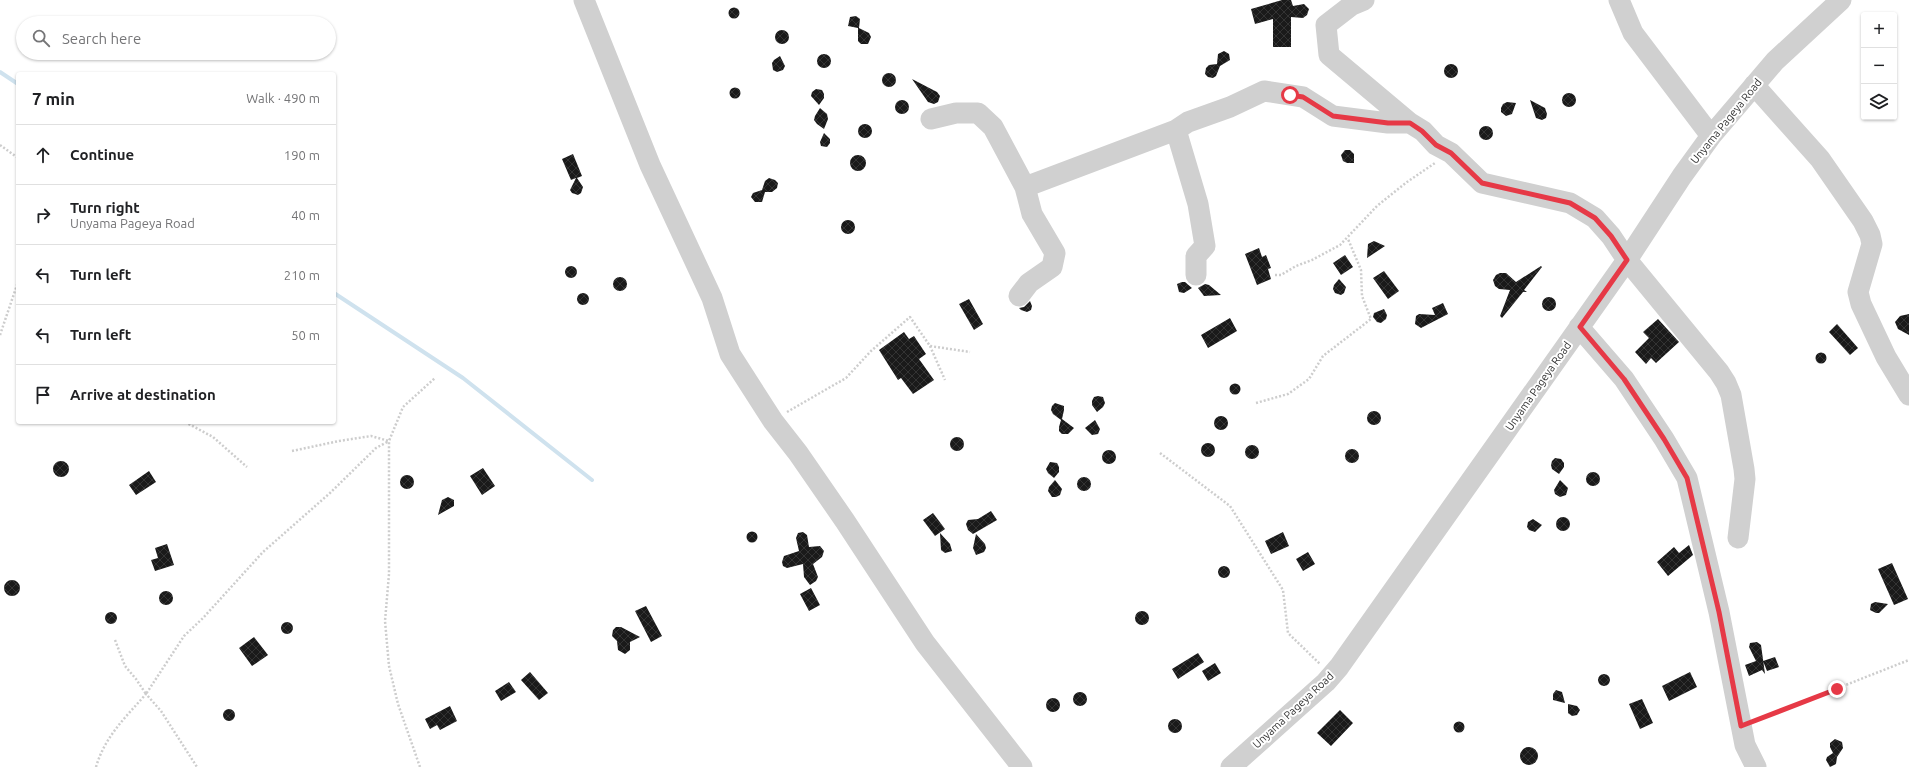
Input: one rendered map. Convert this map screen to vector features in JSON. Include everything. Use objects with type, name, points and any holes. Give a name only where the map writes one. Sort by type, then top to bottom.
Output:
[{"type":"street","points":[[584,0],[650,165],[712,298],[730,354],[773,421],[798,453],[845,521],[925,643],[1022,767]]},
{"type":"street","points":[[1364,0],[1352,5],[1326,25],[1329,55],[1410,123],[1422,131],[1436,145],[1451,153],[1482,183],[1570,203],[1595,218],[1611,236],[1627,260],[1719,372],[1731,395],[1745,479],[1738,538]]},
{"type":"street","points":[[1619,0],[1633,33],[1711,136]]},
{"type":"street","name":"Unyama Pageya Road","points":[[1231,767],[1332,675],[1580,327],[1627,260],[1682,176],[1711,136],[1754,85],[1792,45],[1841,0]]},
{"type":"street","points":[[1754,85],[1820,159],[1863,221],[1870,235],[1872,244],[1870,256],[1858,292],[1886,356],[1909,395]]},
{"type":"street","points":[[1025,188],[1176,130],[1188,122],[1230,107],[1264,91],[1303,97],[1333,116],[1388,123],[1410,123]]},
{"type":"street","points":[[931,119],[956,113],[978,113],[993,128],[1025,188],[1032,214],[1055,253],[1052,267],[1029,283],[1019,296]]},
{"type":"street","points":[[1176,130],[1198,204],[1205,246],[1196,256],[1196,275]]},
{"type":"street","points":[[1580,327],[1624,379],[1664,439],[1687,478],[1719,612],[1745,745],[1756,767]]},
{"type":"path","points":[[0,144],[16,156]]},
{"type":"path","points":[[1275,275],[1281,275],[1296,266],[1312,260],[1340,245],[1348,239],[1377,206],[1407,182],[1451,153]]},
{"type":"path","points":[[1256,403],[1288,394],[1309,379],[1323,356],[1371,319],[1362,296],[1361,270],[1348,239]]},
{"type":"path","points":[[0,335],[16,288]]},
{"type":"path","points":[[773,421],[817,393],[846,378],[871,351],[910,317],[930,346],[945,380]]},
{"type":"path","points":[[930,346],[970,352]]},
{"type":"path","points":[[420,767],[398,704],[389,666],[386,621],[389,574],[389,441],[403,407],[435,378]]},
{"type":"path","points":[[189,424],[213,437],[247,467]]},
{"type":"path","points":[[292,451],[371,436],[389,441]]},
{"type":"path","points":[[96,767],[100,754],[110,735],[146,694],[184,636],[203,618],[263,552],[330,492],[376,448],[389,441]]},
{"type":"path","points":[[1160,453],[1230,506],[1283,590],[1288,633],[1332,675]]},
{"type":"path","points":[[115,640],[125,666],[161,711],[197,767]]},
{"type":"path","points":[[1741,726],[1909,660]]},
{"type":"building","points":[[1282,0],[1291,0],[1293,6],[1304,4],[1309,9],[1307,15],[1303,18],[1291,17],[1291,47],[1273,47],[1273,19],[1255,24],[1251,9]]},
{"type":"building","points":[[734,7],[738,9],[740,13],[738,17],[734,19],[730,17],[728,13],[730,9]]},
{"type":"building","points":[[856,16],[860,19],[859,28],[869,33],[871,37],[868,44],[861,44],[858,41],[858,28],[848,26],[850,17]]},
{"type":"building","points":[[782,30],[787,32],[789,37],[787,42],[782,44],[777,42],[775,37],[777,32]]},
{"type":"building","points":[[1224,51],[1229,54],[1230,60],[1220,66],[1216,76],[1213,78],[1208,77],[1205,74],[1206,68],[1209,65],[1217,64],[1218,54]]},
{"type":"building","points":[[824,54],[829,56],[831,61],[829,66],[824,68],[819,66],[817,61],[819,56]]},
{"type":"building","points":[[780,56],[785,66],[783,70],[777,72],[773,70],[772,63]]},
{"type":"building","points":[[1451,64],[1456,66],[1458,71],[1456,76],[1451,78],[1446,76],[1444,71],[1446,66]]},
{"type":"building","points":[[889,73],[894,75],[896,80],[894,85],[889,87],[884,85],[882,80],[884,75]]},
{"type":"building","points":[[912,79],[937,92],[940,96],[938,102],[934,104],[928,102]]},
{"type":"building","points":[[735,87],[739,89],[741,93],[739,97],[735,99],[731,97],[729,93],[731,89]]},
{"type":"building","points":[[816,89],[822,90],[824,94],[824,98],[819,105],[811,96],[812,92]]},
{"type":"building","points":[[1569,93],[1574,95],[1576,100],[1574,105],[1569,107],[1564,105],[1562,100],[1564,95]]},
{"type":"building","points":[[902,100],[907,102],[909,107],[907,112],[902,114],[897,112],[895,107],[897,102]]},
{"type":"building","points":[[1530,100],[1545,108],[1547,114],[1546,118],[1542,120],[1536,118]]},
{"type":"building","points":[[1507,102],[1516,103],[1512,114],[1506,116],[1501,112],[1501,108],[1503,104]]},
{"type":"building","points":[[820,108],[827,114],[828,119],[824,129],[814,120]]},
{"type":"building","points":[[865,124],[870,126],[872,131],[870,136],[865,138],[860,136],[858,131],[860,126]]},
{"type":"building","points":[[1486,126],[1491,128],[1493,133],[1491,138],[1486,140],[1481,138],[1479,133],[1481,128]]},
{"type":"building","points":[[824,133],[830,139],[830,143],[827,147],[821,146],[820,142]]},
{"type":"building","points":[[1345,150],[1350,150],[1354,154],[1354,163],[1347,163],[1343,161],[1341,155]]},
{"type":"building","points":[[573,154],[582,176],[577,178],[583,187],[581,193],[578,195],[572,193],[570,190],[576,178],[571,180],[562,159]]},
{"type":"building","points":[[858,155],[864,157],[866,163],[864,169],[858,171],[852,169],[850,163],[852,157]]},
{"type":"building","points":[[769,178],[778,183],[777,188],[772,192],[765,192],[762,202],[755,202],[751,197],[753,193],[762,190],[765,181]]},
{"type":"building","points":[[848,220],[853,222],[855,227],[853,232],[848,234],[843,232],[841,227],[843,222]]},
{"type":"building","points":[[1374,241],[1385,246],[1367,258],[1368,244]]},
{"type":"building","points":[[1259,248],[1262,257],[1266,255],[1271,268],[1268,269],[1271,279],[1257,285],[1245,254]]},
{"type":"building","points":[[1345,255],[1353,267],[1341,275],[1333,263]]},
{"type":"building","points":[[571,266],[575,268],[577,272],[575,276],[571,278],[567,276],[565,272],[567,268]]},
{"type":"building","points":[[1541,266],[1542,267],[1524,290],[1527,292],[1523,292],[1502,318],[1500,316],[1510,290],[1499,289],[1495,286],[1493,280],[1496,275],[1506,273],[1516,282]]},
{"type":"building","points":[[1384,271],[1399,291],[1388,299],[1373,278]]},
{"type":"building","points":[[620,277],[625,279],[627,284],[625,289],[620,291],[615,289],[613,284],[615,279]]},
{"type":"building","points":[[1339,279],[1346,287],[1344,293],[1341,295],[1335,293],[1333,289],[1334,285]]},
{"type":"building","points":[[1185,282],[1192,288],[1184,293],[1179,292],[1177,284]]},
{"type":"building","points":[[1205,284],[1209,285],[1221,295],[1204,296],[1198,288]]},
{"type":"building","points":[[585,293],[588,294],[588,304],[581,305],[578,304],[577,297],[578,294]]},
{"type":"building","points":[[1546,297],[1552,297],[1556,301],[1556,307],[1552,311],[1546,311],[1542,307],[1542,301]]},
{"type":"building","points":[[969,299],[983,324],[974,330],[959,304]]},
{"type":"building","points":[[1030,301],[1032,306],[1031,310],[1027,312],[1019,308],[1024,307]]},
{"type":"building","points":[[1443,303],[1448,314],[1421,328],[1415,324],[1416,316],[1419,314],[1435,315],[1432,308]]},
{"type":"building","points":[[1384,309],[1387,315],[1386,319],[1381,323],[1377,322],[1373,317],[1374,313]]},
{"type":"building","points":[[1909,314],[1909,335],[1898,329],[1895,322],[1900,316]]},
{"type":"building","points":[[1230,318],[1237,331],[1208,348],[1201,335]]},
{"type":"building","points":[[1658,319],[1679,342],[1656,363],[1651,358],[1646,364],[1635,352],[1649,338],[1643,332]]},
{"type":"building","points":[[1837,324],[1858,348],[1850,355],[1829,332]]},
{"type":"building","points":[[904,332],[909,339],[914,336],[926,354],[919,359],[934,380],[913,394],[901,378],[898,380],[879,350]]},
{"type":"building","points":[[1821,352],[1825,354],[1827,358],[1825,362],[1821,364],[1817,362],[1815,358],[1817,354]]},
{"type":"building","points":[[1235,383],[1239,385],[1241,389],[1239,393],[1235,395],[1231,393],[1229,389],[1231,385]]},
{"type":"building","points":[[1094,397],[1103,397],[1105,403],[1097,412],[1092,405],[1092,401]]},
{"type":"building","points":[[1055,403],[1064,406],[1062,419],[1074,428],[1068,434],[1062,434],[1059,431],[1061,420],[1053,414],[1051,410]]},
{"type":"building","points":[[1374,411],[1379,413],[1381,418],[1379,423],[1374,425],[1369,423],[1367,418],[1369,413]]},
{"type":"building","points":[[1221,416],[1226,418],[1228,423],[1226,428],[1221,430],[1216,428],[1214,423],[1216,418]]},
{"type":"building","points":[[1095,420],[1100,429],[1098,434],[1092,435],[1085,428]]},
{"type":"building","points":[[957,437],[962,439],[964,444],[962,449],[957,451],[952,449],[950,444],[952,439]]},
{"type":"building","points":[[1208,443],[1213,445],[1215,450],[1213,455],[1208,457],[1203,455],[1201,450],[1203,445]]},
{"type":"building","points":[[1252,445],[1257,447],[1259,452],[1257,457],[1252,459],[1247,457],[1245,452],[1247,447]]},
{"type":"building","points":[[1352,449],[1357,451],[1359,456],[1357,461],[1352,463],[1347,461],[1345,456],[1347,451]]},
{"type":"building","points":[[1109,450],[1114,452],[1116,457],[1114,462],[1109,464],[1104,462],[1102,457],[1104,452]]},
{"type":"building","points":[[1555,458],[1561,459],[1564,463],[1564,467],[1559,474],[1552,469],[1551,465]]},
{"type":"building","points":[[61,461],[68,466],[69,469],[64,476],[61,477],[54,472],[53,469],[58,462]]},
{"type":"building","points":[[1050,462],[1057,463],[1059,467],[1059,472],[1054,478],[1046,469]]},
{"type":"building","points":[[483,468],[495,486],[482,495],[470,476]]},
{"type":"building","points":[[149,471],[156,482],[136,495],[129,485]]},
{"type":"building","points":[[1593,472],[1598,474],[1600,479],[1598,484],[1593,486],[1588,484],[1586,479],[1588,474]]},
{"type":"building","points":[[407,475],[412,477],[414,482],[412,487],[407,489],[402,487],[400,482],[402,477]]},
{"type":"building","points":[[1084,477],[1089,479],[1091,484],[1089,489],[1084,491],[1079,489],[1077,484],[1079,479]]},
{"type":"building","points":[[1055,480],[1062,489],[1060,495],[1052,497],[1048,491],[1049,487]]},
{"type":"building","points":[[1560,480],[1568,488],[1566,495],[1560,497],[1555,494],[1554,490]]},
{"type":"building","points":[[448,497],[454,500],[454,506],[438,515],[442,500]]},
{"type":"building","points":[[991,511],[997,520],[973,534],[968,530],[966,524],[968,520],[978,519]]},
{"type":"building","points":[[933,513],[945,529],[935,536],[923,520]]},
{"type":"building","points":[[1563,517],[1568,519],[1570,524],[1568,529],[1563,531],[1558,529],[1556,524],[1558,519]]},
{"type":"building","points":[[1533,519],[1542,525],[1535,532],[1529,530],[1527,527],[1528,522]]},
{"type":"building","points":[[752,531],[756,533],[758,537],[756,541],[752,543],[748,541],[746,537],[748,533]]},
{"type":"building","points":[[803,532],[807,535],[809,547],[820,546],[824,551],[822,557],[813,564],[818,577],[816,581],[810,585],[804,577],[803,564],[787,568],[783,566],[782,562],[784,556],[799,551],[796,538],[798,533]]},
{"type":"building","points":[[1283,532],[1289,546],[1271,554],[1265,541]]},
{"type":"building","points":[[940,533],[950,544],[952,551],[945,553],[941,550]]},
{"type":"building","points":[[976,534],[985,544],[986,548],[984,552],[976,555],[973,548]]},
{"type":"building","points":[[167,544],[174,565],[155,571],[151,560],[158,558],[155,548]]},
{"type":"building","points":[[1689,545],[1693,555],[1668,576],[1657,562],[1674,547],[1679,553]]},
{"type":"building","points":[[1308,552],[1315,564],[1303,571],[1296,559]]},
{"type":"building","points":[[1892,563],[1908,599],[1894,605],[1878,569]]},
{"type":"building","points":[[1222,566],[1226,566],[1230,572],[1226,578],[1222,578],[1218,574],[1218,570]]},
{"type":"building","points":[[9,580],[15,580],[20,585],[18,594],[15,596],[9,596],[4,591],[4,585]]},
{"type":"building","points":[[811,588],[820,605],[809,611],[800,594]]},
{"type":"building","points":[[166,591],[171,593],[173,598],[171,603],[166,605],[161,603],[159,598],[161,593]]},
{"type":"building","points":[[1875,602],[1888,604],[1879,613],[1876,613],[1870,610],[1871,604]]},
{"type":"building","points":[[646,606],[662,636],[651,642],[635,611]]},
{"type":"building","points":[[1139,611],[1145,611],[1149,615],[1149,621],[1145,625],[1139,625],[1135,621],[1135,615]]},
{"type":"building","points":[[109,612],[113,612],[117,618],[113,624],[109,624],[105,620],[105,616]]},
{"type":"building","points":[[287,622],[291,624],[293,628],[291,632],[287,634],[283,632],[281,628],[283,624]]},
{"type":"building","points":[[616,627],[621,627],[640,637],[630,642],[630,650],[625,654],[618,650],[617,641],[612,636],[613,630]]},
{"type":"building","points":[[254,637],[268,655],[252,666],[239,648]]},
{"type":"building","points":[[1757,642],[1761,645],[1765,674],[1762,670],[1749,676],[1745,665],[1756,661],[1749,647],[1750,643]]},
{"type":"building","points":[[1198,653],[1204,662],[1178,679],[1172,669]]},
{"type":"building","points":[[1775,657],[1779,667],[1767,671],[1763,661]]},
{"type":"building","points":[[1215,663],[1221,673],[1208,681],[1202,671]]},
{"type":"building","points":[[530,672],[548,693],[539,700],[521,680]]},
{"type":"building","points":[[1690,672],[1697,687],[1669,701],[1662,686]]},
{"type":"building","points":[[1604,674],[1608,676],[1610,680],[1608,684],[1604,686],[1600,684],[1598,680],[1600,676]]},
{"type":"building","points":[[509,682],[516,692],[501,701],[495,691]]},
{"type":"building","points":[[1556,690],[1562,692],[1565,703],[1553,700],[1553,694]]},
{"type":"building","points":[[1080,692],[1085,694],[1087,699],[1085,704],[1080,706],[1075,704],[1073,699],[1075,694]]},
{"type":"building","points":[[1053,698],[1058,700],[1060,705],[1058,710],[1053,712],[1048,710],[1046,705],[1048,700]]},
{"type":"building","points":[[1642,699],[1653,723],[1640,729],[1629,704]]},
{"type":"building","points":[[1568,704],[1577,706],[1580,710],[1577,715],[1572,716],[1568,713]]},
{"type":"building","points":[[450,706],[457,721],[440,730],[437,725],[430,729],[425,719]]},
{"type":"building","points":[[231,709],[234,710],[234,720],[227,721],[224,720],[223,713],[224,710]]},
{"type":"building","points":[[1340,710],[1353,723],[1331,746],[1317,733]]},
{"type":"building","points":[[1175,719],[1180,721],[1182,726],[1180,731],[1175,733],[1170,731],[1168,726],[1170,721]]},
{"type":"building","points":[[1459,721],[1463,723],[1465,727],[1463,731],[1459,733],[1455,731],[1453,727],[1455,723]]},
{"type":"building","points":[[1835,739],[1842,742],[1843,748],[1837,757],[1836,764],[1830,767],[1826,760],[1827,757],[1833,753],[1830,743]]},
{"type":"building","points":[[1529,747],[1535,750],[1538,756],[1535,762],[1529,765],[1523,762],[1520,756],[1523,750]]},
{"type":"waterway","points":[[0,72],[16,83]]},
{"type":"waterway","points":[[336,294],[463,378],[592,480]]},
{"type":"route","points":[[1290,95],[1303,97],[1333,116],[1388,123],[1410,123],[1422,131],[1436,145],[1451,153],[1482,183],[1570,203],[1595,218],[1611,236],[1627,260],[1580,327],[1624,379],[1664,439],[1687,478],[1719,612],[1741,726],[1837,689]]}]
